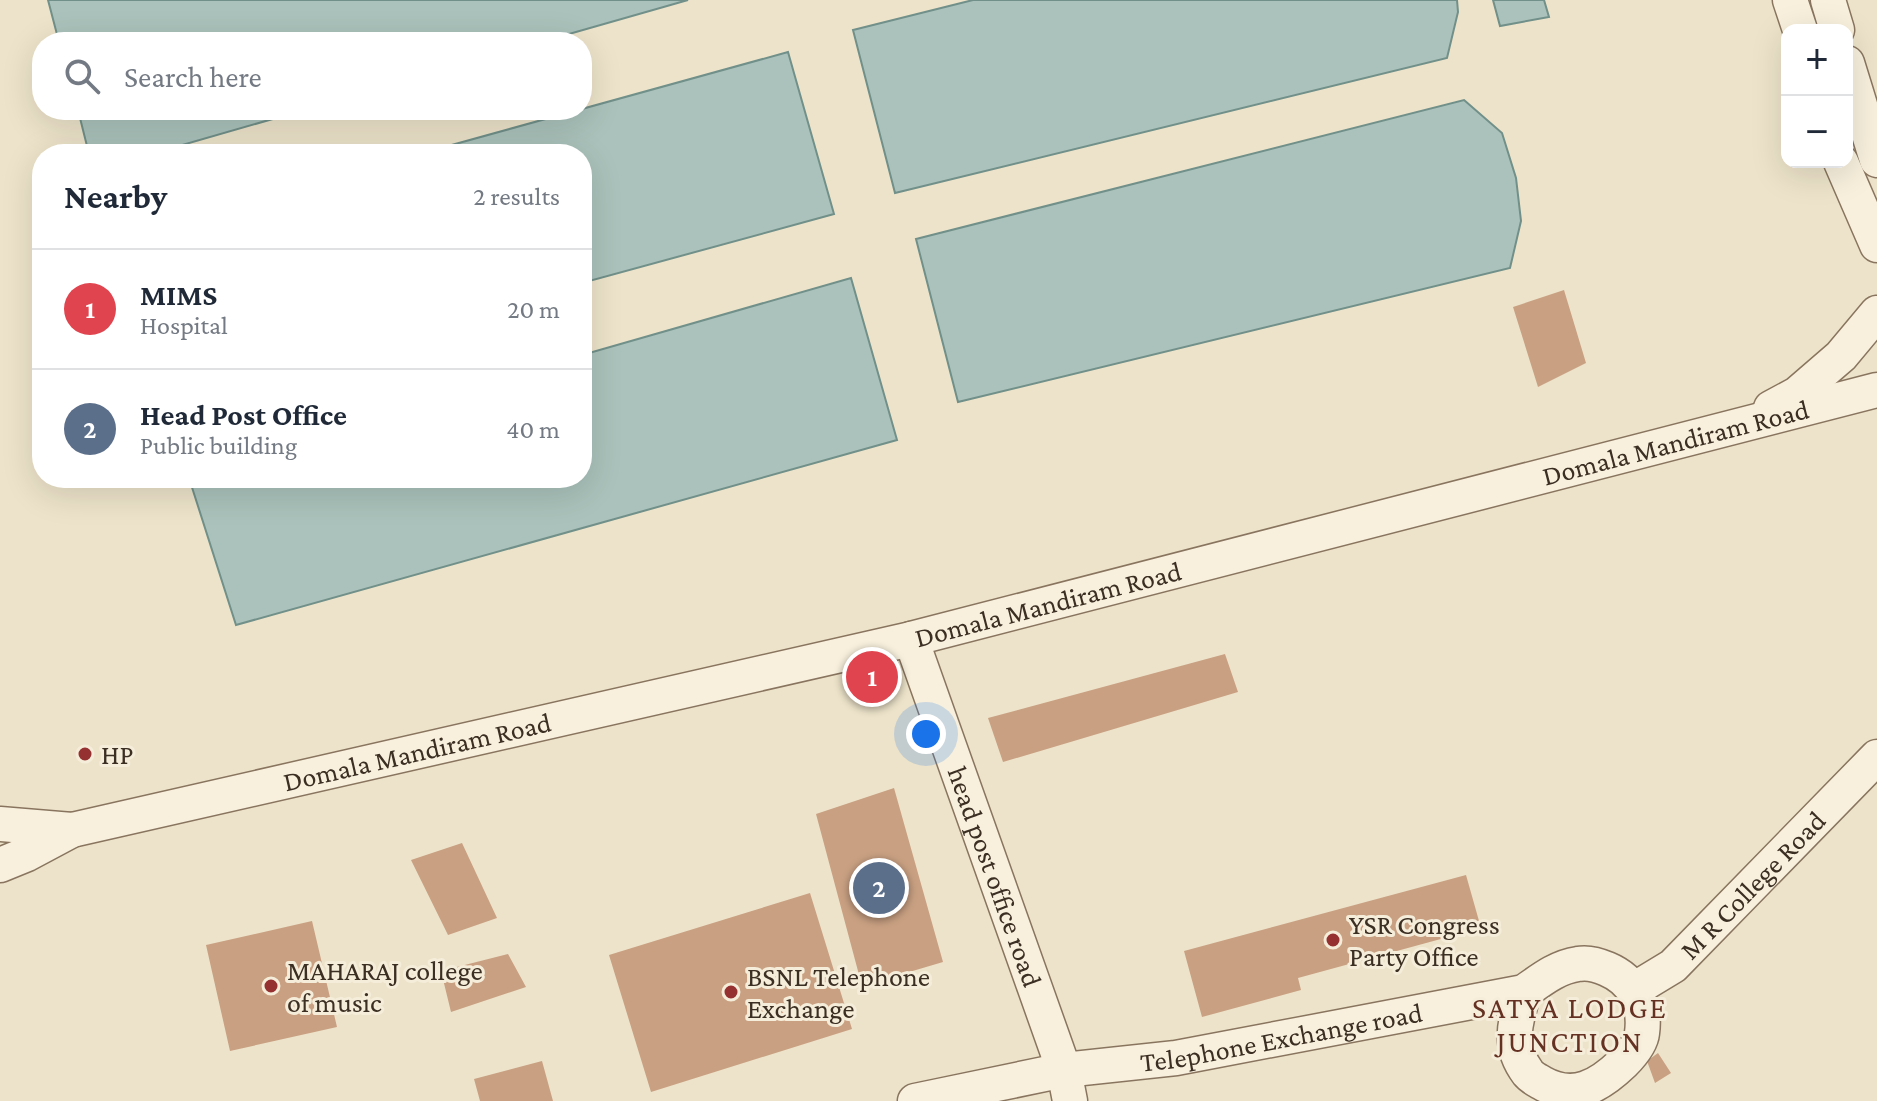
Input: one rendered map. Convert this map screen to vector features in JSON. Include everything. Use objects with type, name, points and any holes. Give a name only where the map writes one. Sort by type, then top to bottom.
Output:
[{"type":"street","points":[[1790,0],[1798,24]]},
{"type":"street","points":[[1828,0],[1835,24]]},
{"type":"street","points":[[1860,80],[1877,160]]},
{"type":"street","points":[[1844,168],[1877,245]]},
{"type":"street","points":[[1740,426],[1808,385],[1841,356],[1877,313]]},
{"type":"street","name":"Domala Mandiram Road","points":[[72,830],[911,639],[1877,390]]},
{"type":"street","name":"head post office road","points":[[911,639],[1067,1086]]},
{"type":"street","name":"M R College Road","points":[[1635,989],[1673,966],[1877,757]]},
{"type":"street","points":[[0,824],[72,830]]},
{"type":"street","points":[[0,865],[72,830]]},
{"type":"street","name":"Telephone Exchange road","points":[[915,1101],[1067,1086],[1176,1058],[1524,992],[1552,972],[1579,963],[1597,965],[1619,974],[1635,989]]},
{"type":"street","points":[[1524,992],[1514,1027],[1516,1054],[1530,1076],[1553,1095],[1594,1086],[1629,1057],[1642,1036],[1643,1012],[1635,989]]},
{"type":"water","points":[[48,0],[688,0],[576,32],[56,32]]},
{"type":"water","points":[[973,0],[1457,0],[1458,12],[1447,58],[895,193],[853,30]]},
{"type":"water","points":[[1493,0],[1544,0],[1549,17],[1500,26]]},
{"type":"water","points":[[788,52],[834,214],[592,280],[592,144],[455,144],[542,120],[592,120],[592,106]]},
{"type":"water","points":[[1464,100],[1502,133],[1516,178],[1521,221],[1510,268],[958,402],[916,239]]},
{"type":"water","points":[[80,120],[269,120],[186,144],[86,144]]},
{"type":"water","points":[[851,278],[897,440],[236,625],[192,488],[592,488],[592,352]]},
{"type":"building","points":[[1564,290],[1586,363],[1538,387],[1513,307]]},
{"type":"building","points":[[1225,654],[1238,692],[1003,762],[988,718]]},
{"type":"building","points":[[894,788],[943,962],[862,986],[816,814]]},
{"type":"building","points":[[462,843],[497,918],[448,935],[411,860]]},
{"type":"building","name":"YSR Congress Party Office","points":[[1466,875],[1481,928],[1298,978],[1301,990],[1202,1017],[1184,951]]},
{"type":"building","name":"BSNL Telephone Exchange","points":[[810,893],[852,1029],[651,1092],[609,955]]},
{"type":"building","name":"MAHARAJ college of music","points":[[312,921],[337,1027],[230,1051],[206,945]]},
{"type":"building","points":[[508,954],[526,987],[451,1012],[441,971]]},
{"type":"building","points":[[1658,1053],[1671,1073],[1655,1083],[1647,1061]]},
{"type":"building","points":[[542,1061],[553,1101],[480,1101],[474,1079]]},
{"type":"place","name":"MIMS","points":[[872,677]]},
{"type":"place","name":"HP","points":[[85,754]]},
{"type":"place","name":"Head Post Office","points":[[879,888]]},
{"type":"place","name":"YSR Congress Party Office","points":[[1333,940]]},
{"type":"place","name":"MAHARAJ college of music","points":[[271,986]]},
{"type":"place","name":"BSNL Telephone Exchange","points":[[731,992]]},
{"type":"district","name":"SATYA LODGE JUNCTION","points":[[1570,1024]]}]
